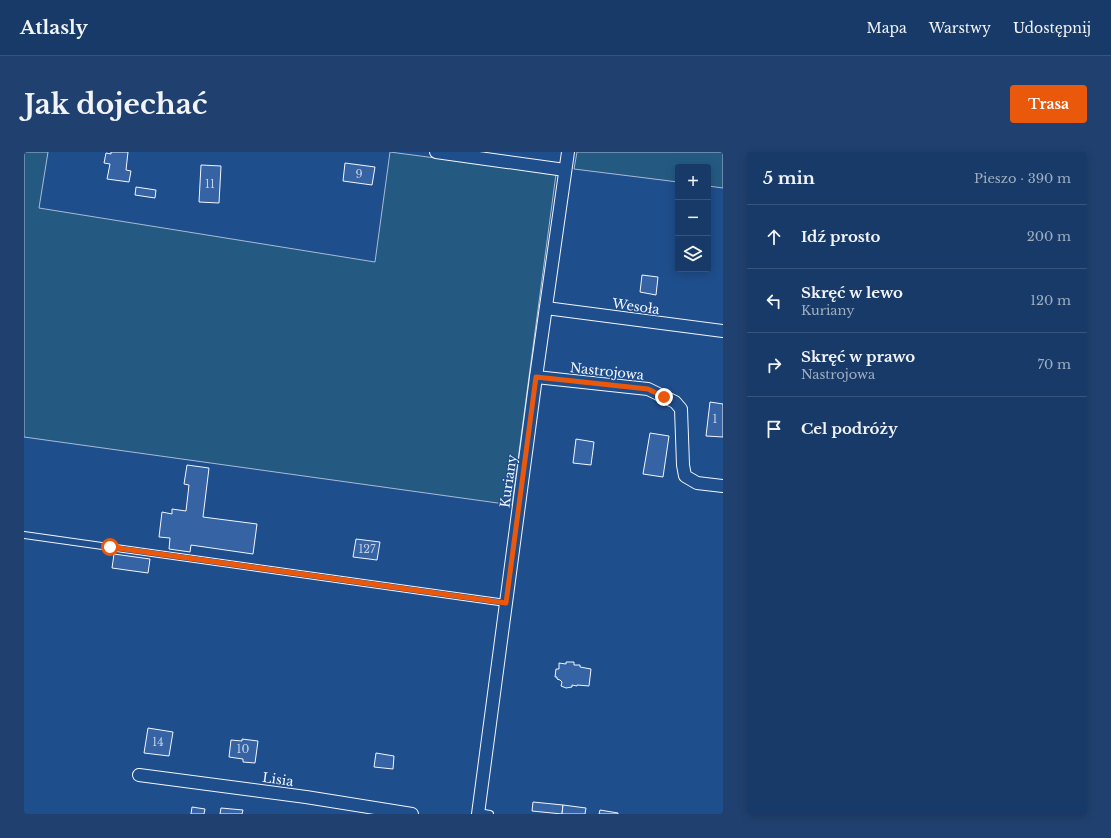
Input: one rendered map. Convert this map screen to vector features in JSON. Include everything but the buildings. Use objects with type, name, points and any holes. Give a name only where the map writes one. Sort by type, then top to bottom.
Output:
[{"type":"street","points":[[436,152],[565,170]]},
{"type":"street","name":"Kuriany","points":[[482,814],[506,603],[568,152]]},
{"type":"street","name":"Wesoła","points":[[546,308],[723,332]]},
{"type":"street","name":"Nastrojowa","points":[[536,377],[648,389],[675,402],[682,409],[682,465],[685,476],[697,482],[723,486]]},
{"type":"street","name":"Lisia","points":[[139,775],[306,797],[412,814]]},
{"type":"lane","points":[[24,535],[506,603]]},
{"type":"shaded area","points":[[24,152],[48,152],[39,208],[375,262],[390,152],[556,174],[512,505],[24,437]]},
{"type":"shaded area","points":[[577,152],[723,152],[723,188],[711,186],[711,164],[675,164],[675,182],[574,169]]},
{"type":"route","points":[[110,547],[506,603],[536,377],[648,389],[664,397]]}]
